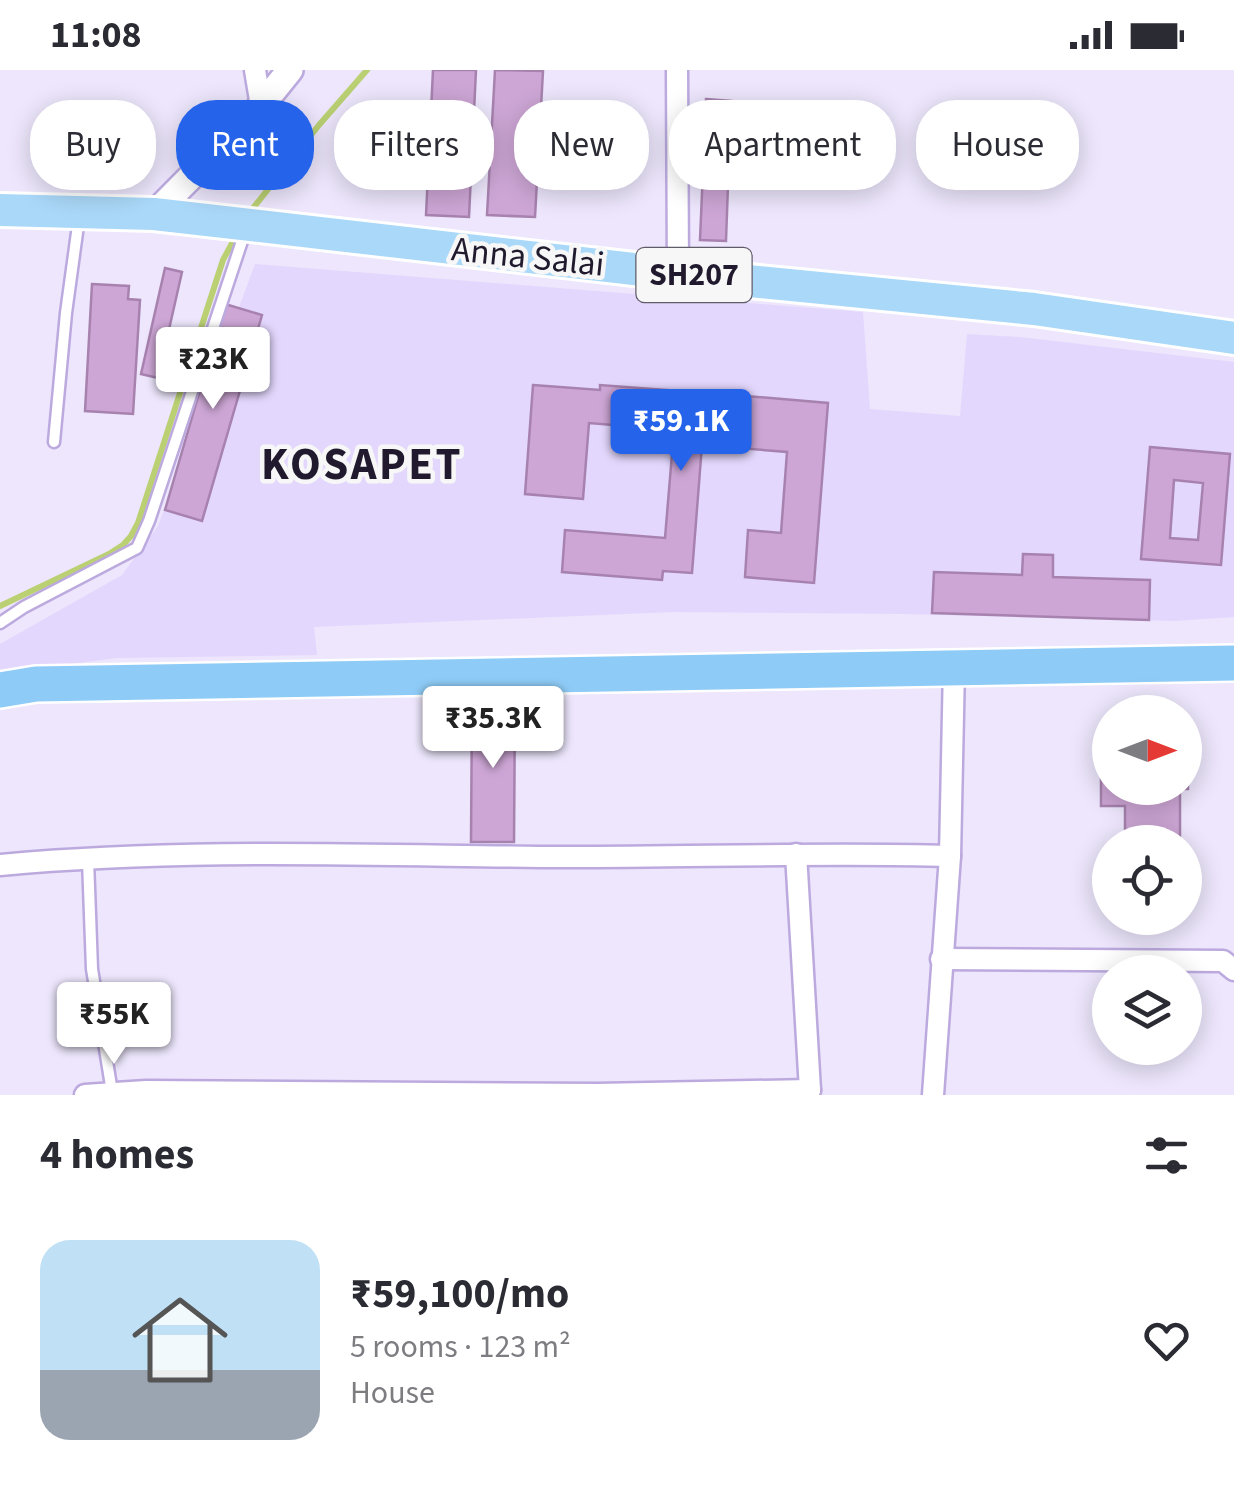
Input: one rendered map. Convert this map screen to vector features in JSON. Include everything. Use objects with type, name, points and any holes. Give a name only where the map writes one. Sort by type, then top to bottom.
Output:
[{"type":"highway","points":[[0,690],[36,684],[1234,662]]},
{"type":"main road","name":"Anna Salai","points":[[0,210],[154,214],[678,274],[1034,309],[1234,338]]},
{"type":"street","points":[[255,70],[260,100]]},
{"type":"street","points":[[266,100],[290,70]]},
{"type":"street","points":[[677,70],[678,274]]},
{"type":"street","points":[[154,214],[178,190]]},
{"type":"street","points":[[932,1095],[950,856],[954,666]]},
{"type":"street","points":[[84,1095],[808,1092],[796,854]]},
{"type":"street","points":[[0,864],[172,856],[950,856]]},
{"type":"street","points":[[942,959],[1223,962],[1234,970]]},
{"type":"lane","points":[[54,442],[80,212]]},
{"type":"lane","points":[[0,623],[137,548],[248,225]]},
{"type":"lane","points":[[88,860],[92,969],[112,1092]]},
{"type":"shaded area","points":[[255,264],[863,312],[870,409],[960,416],[967,334],[1234,362],[1234,617],[1174,621],[673,612],[314,627],[317,655],[116,658],[0,674],[0,644],[122,575],[158,526]]},
{"type":"building","points":[[433,70],[476,70],[475,100],[432,100]]},
{"type":"building","points":[[495,70],[543,71],[541,100],[514,100],[514,190],[536,190],[535,217],[487,215],[488,190],[494,190]]},
{"type":"building","points":[[427,190],[470,190],[469,217],[426,215]]},
{"type":"building","points":[[702,190],[728,190],[726,241],[700,240]]},
{"type":"building","points":[[165,268],[182,272],[158,378],[141,374]]},
{"type":"building","points":[[92,284],[129,286],[128,299],[140,300],[133,414],[85,411]]},
{"type":"building","points":[[225,304],[262,315],[202,521],[165,510]]},
{"type":"building","points":[[533,385],[600,390],[600,385],[706,393],[705,404],[745,407],[746,396],[828,403],[814,583],[745,577],[748,530],[781,533],[787,452],[702,445],[692,573],[663,571],[662,580],[562,572],[565,530],[665,538],[674,430],[589,423],[583,499],[525,494]]},
{"type":"building","points":[[1150,447],[1230,454],[1221,565],[1141,559]],"holes":[[[1174,480],[1203,483],[1198,540],[1170,538]]]},
{"type":"building","points":[[1023,554],[1053,555],[1053,577],[1150,580],[1149,620],[932,613],[934,572],[1022,575]]},
{"type":"building","points":[[472,699],[515,700],[514,842],[471,842]]},
{"type":"building","points":[[1180,805],[1180,825],[1125,825],[1125,806],[1101,806]]},
{"type":"waterway","points":[[250,212],[367,70]]},
{"type":"waterway","points":[[0,606],[109,554],[131,536],[223,260],[236,236]]},
{"type":"district","name":"KOSAPET","points":[[362,465]]}]
